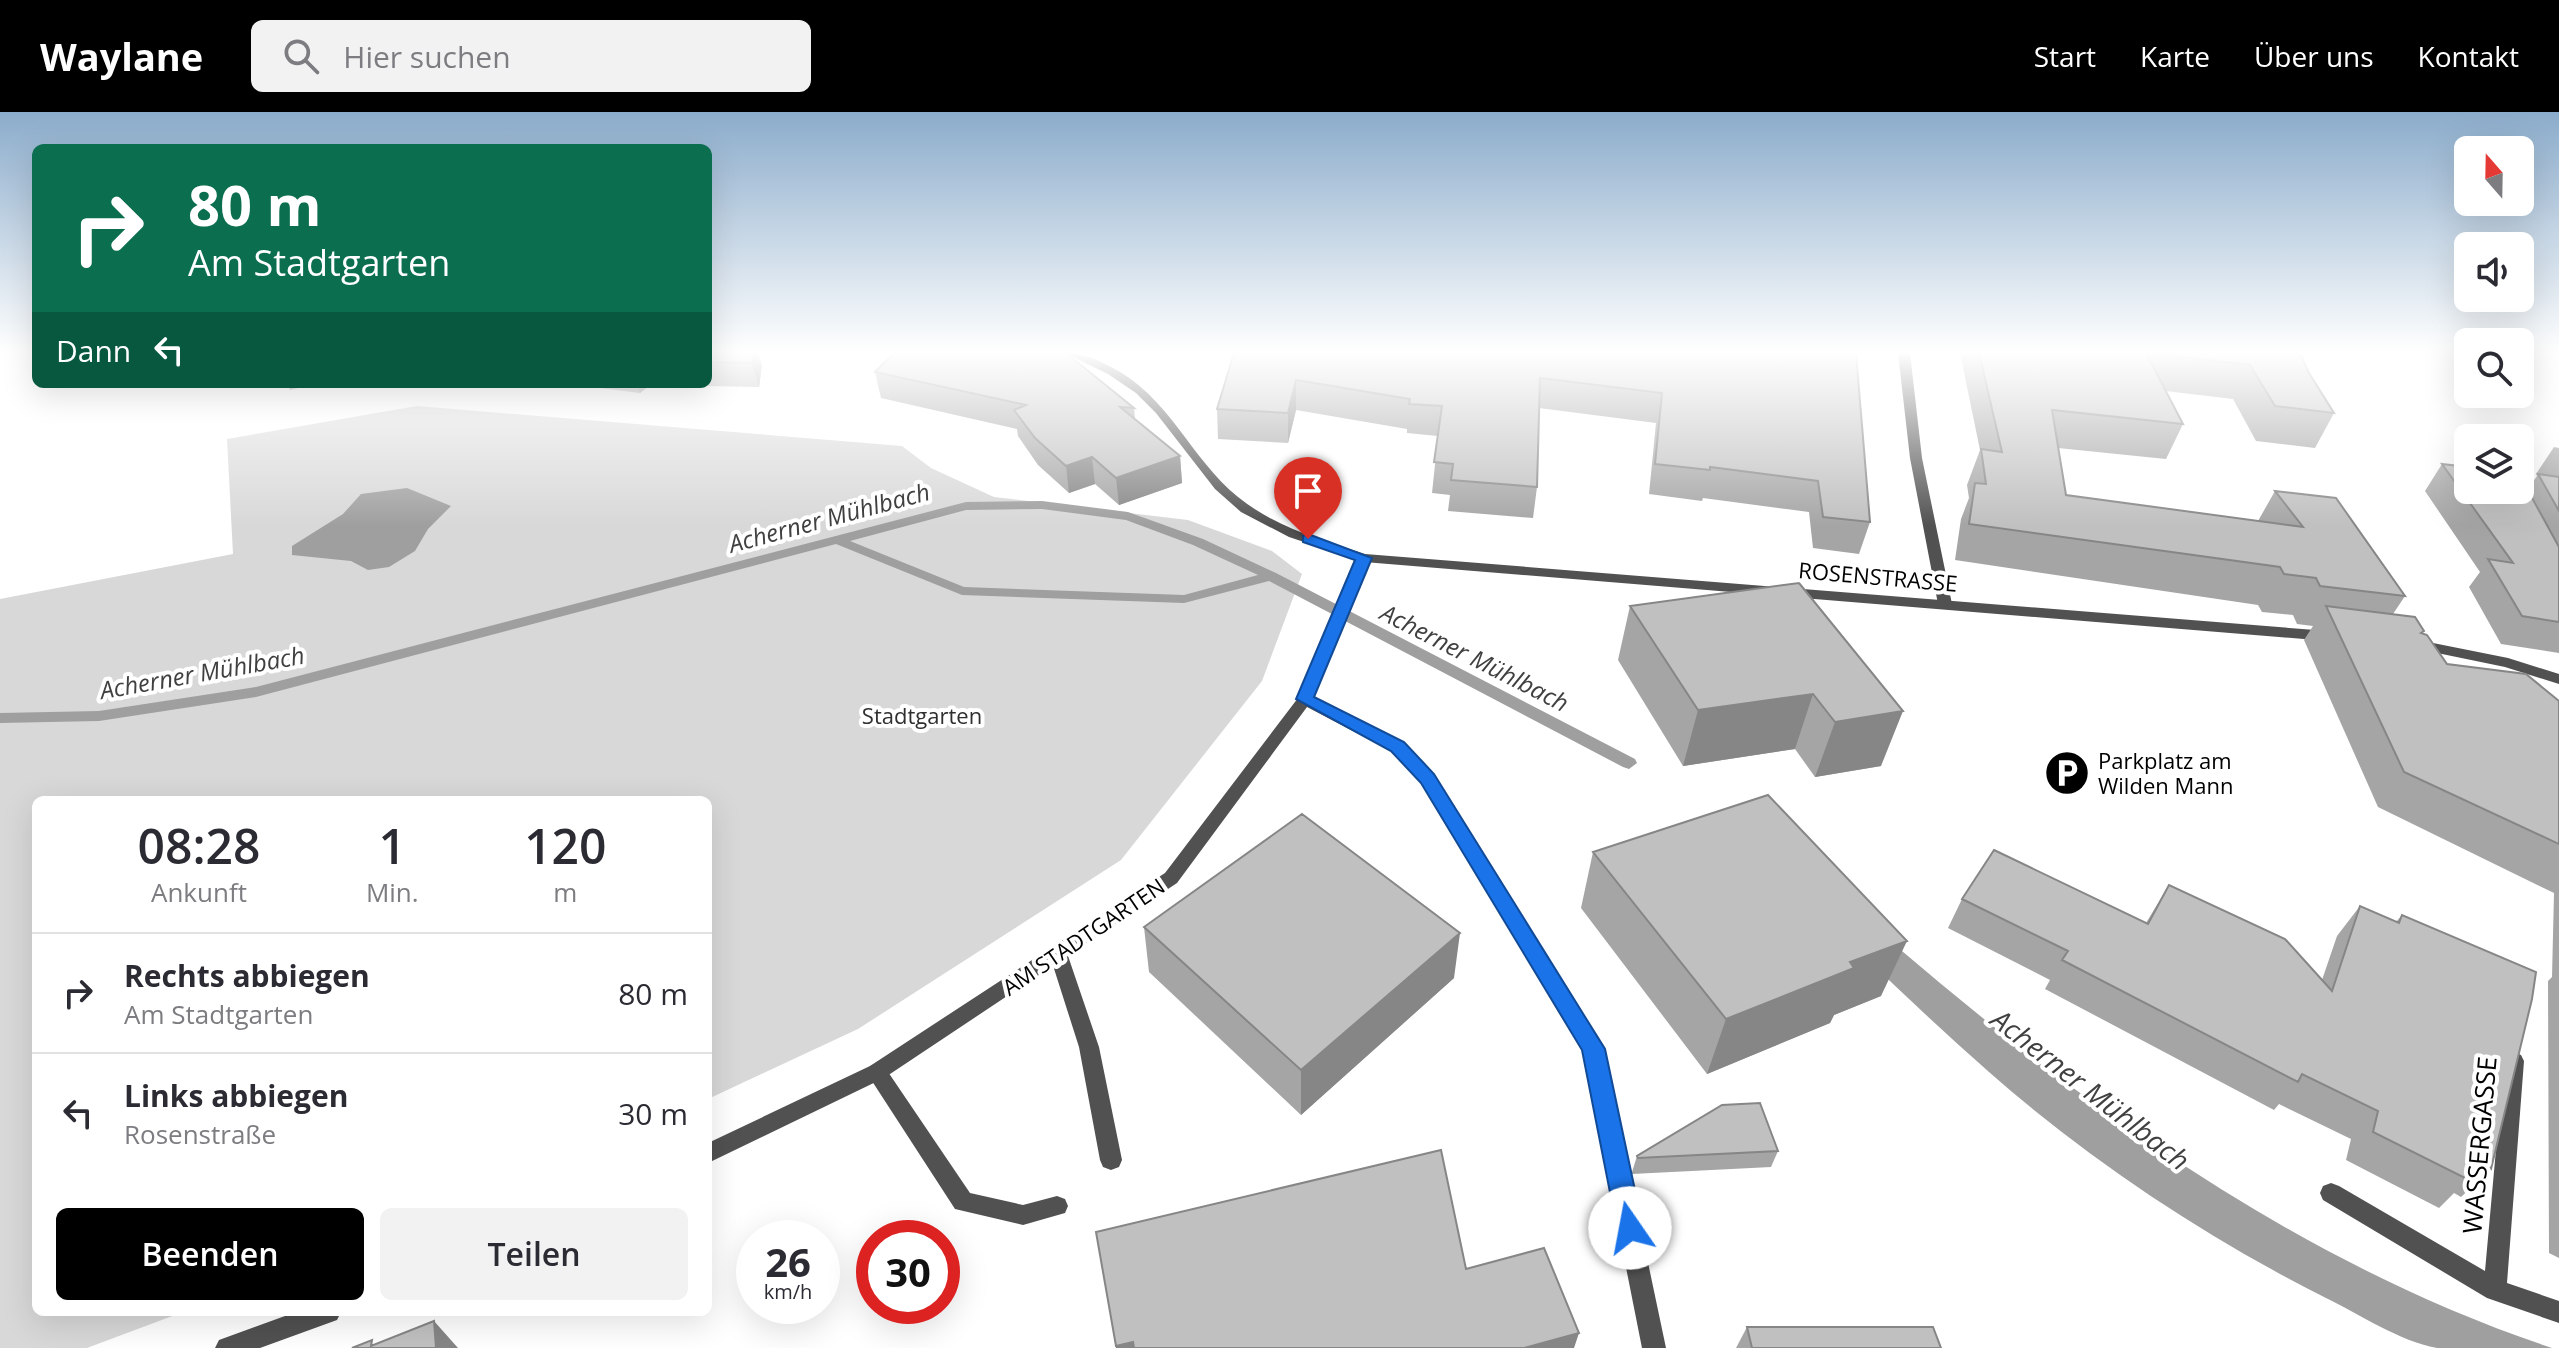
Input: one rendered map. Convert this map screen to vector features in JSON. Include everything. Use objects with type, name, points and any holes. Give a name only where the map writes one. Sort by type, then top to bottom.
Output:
[{"type":"street","name":"ROSENSTRASSE","points":[[1159,411],[1209,476],[1233,500],[1280,530],[1364,558],[2350,638]]},
{"type":"street","points":[[1911,411],[1916,458],[1945,604]]},
{"type":"street","name":"AM STADTGARTEN","points":[[712,1151],[877,1072],[1171,878],[1305,699],[1364,558]]},
{"type":"street","points":[[2409,644],[2508,663],[2559,679]]},
{"type":"street","points":[[1305,699],[1387,740],[1427,779],[1593,1049],[1654,1348]]},
{"type":"street","points":[[1058,953],[1089,1047],[1111,1160]]},
{"type":"street","name":"WASSERGASSE","points":[[2495,1290],[2516,1036]]},
{"type":"street","points":[[877,1072],[963,1202],[1023,1215],[1057,1206]]},
{"type":"street","name":"WASSERGASSE","points":[[2331,1193],[2495,1290],[2559,1312]]},
{"type":"street","points":[[227,1348],[318,1316]]},
{"type":"green space","name":"Stadtgarten","points":[[390,411],[474,411],[902,446],[931,468],[994,497],[1188,520],[1272,551],[1302,574],[1262,681],[1121,860],[858,1029],[712,1097],[712,796],[32,796],[32,1316],[172,1316],[87,1348],[0,1348],[0,599],[233,554],[227,439]]},
{"type":"shaded area","points":[[407,488],[451,506],[428,529],[415,551],[389,567],[368,570],[351,561],[292,555],[292,546],[343,514],[361,494]]},
{"type":"shaded area","points":[[1822,881],[1988,1022],[2164,1152],[2256,1210],[2351,1263],[2450,1309],[2552,1348],[2437,1348],[2423,1345],[2380,1327],[2281,1275],[2194,1224],[2068,1136],[1941,1029],[1799,894]]},
{"type":"building","points":[[1015,411],[1125,411],[1180,456],[1116,478],[1092,457],[1066,466],[1035,438]]},
{"type":"building","points":[[1247,411],[1289,411],[1288,413]]},
{"type":"building","points":[[1441,411],[1539,411],[1537,487],[1451,480],[1453,464],[1434,462]]},
{"type":"building","points":[[1660,411],[1861,411],[1870,522],[1823,517],[1818,481],[1710,467],[1710,470],[1655,464]]},
{"type":"building","points":[[1992,411],[2052,411],[2066,495],[2303,527],[2275,491],[2336,498],[2405,596],[2320,586],[2316,578],[2284,574],[2280,567],[1969,524],[1975,483],[1986,484],[1981,449],[2002,452]]},
{"type":"building","points":[[2058,411],[2176,411],[2183,424]]},
{"type":"building","points":[[2442,464],[2454,465],[2454,481]]},
{"type":"building","points":[[2538,474],[2559,477],[2559,511]]},
{"type":"building","points":[[2534,501],[2559,547],[2559,622],[2522,616],[2488,559],[2513,563],[2471,504],[2534,504]]},
{"type":"building","points":[[1799,583],[1903,711],[1835,722],[1813,694],[1698,710],[1630,606]]},
{"type":"building","points":[[2326,606],[2415,617],[2424,631],[2421,633],[2427,635],[2447,664],[2526,674],[2559,701],[2559,844],[2404,772]]},
{"type":"building","points":[[1768,795],[1907,941],[1850,962],[1854,968],[1726,1019],[1593,852]]},
{"type":"building","points":[[1302,814],[1460,933],[1301,1070],[1144,927]]},
{"type":"building","points":[[1994,850],[2148,924],[2169,885],[2285,939],[2332,991],[2360,906],[2399,923],[2402,915],[2536,972],[2491,1169],[2473,1160],[2469,1180],[2373,1132],[2378,1111],[2302,1074],[2298,1082],[2062,960],[2068,951],[1962,899]]},
{"type":"building","points":[[1760,1103],[1778,1151],[1637,1156],[1722,1105]]},
{"type":"building","points":[[1441,1150],[1466,1269],[1544,1248],[1579,1333],[1524,1348],[1134,1348],[1133,1342],[1116,1346],[1096,1232]]},
{"type":"building","points":[[434,1321],[436,1348],[352,1348],[372,1340],[371,1346]]},
{"type":"building","points":[[1747,1327],[1933,1327],[1941,1348],[1752,1348]]},
{"type":"waterway","name":"Acherner Mühlbach","points":[[0,718],[99,716],[256,692],[966,506],[1042,505],[1128,516],[1198,542],[1271,576]]},
{"type":"waterway","points":[[837,540],[962,591],[1184,599],[1271,576]]},
{"type":"waterway","name":"Acherner Mühlbach","points":[[1271,576],[1629,763]]},
{"type":"place","name":"Parkplatz am Wilden Mann","points":[[2067,773]]},
{"type":"route","points":[[1308,539],[1364,558],[1305,699],[1397,747],[1427,779],[1593,1049],[1630,1228]]}]
